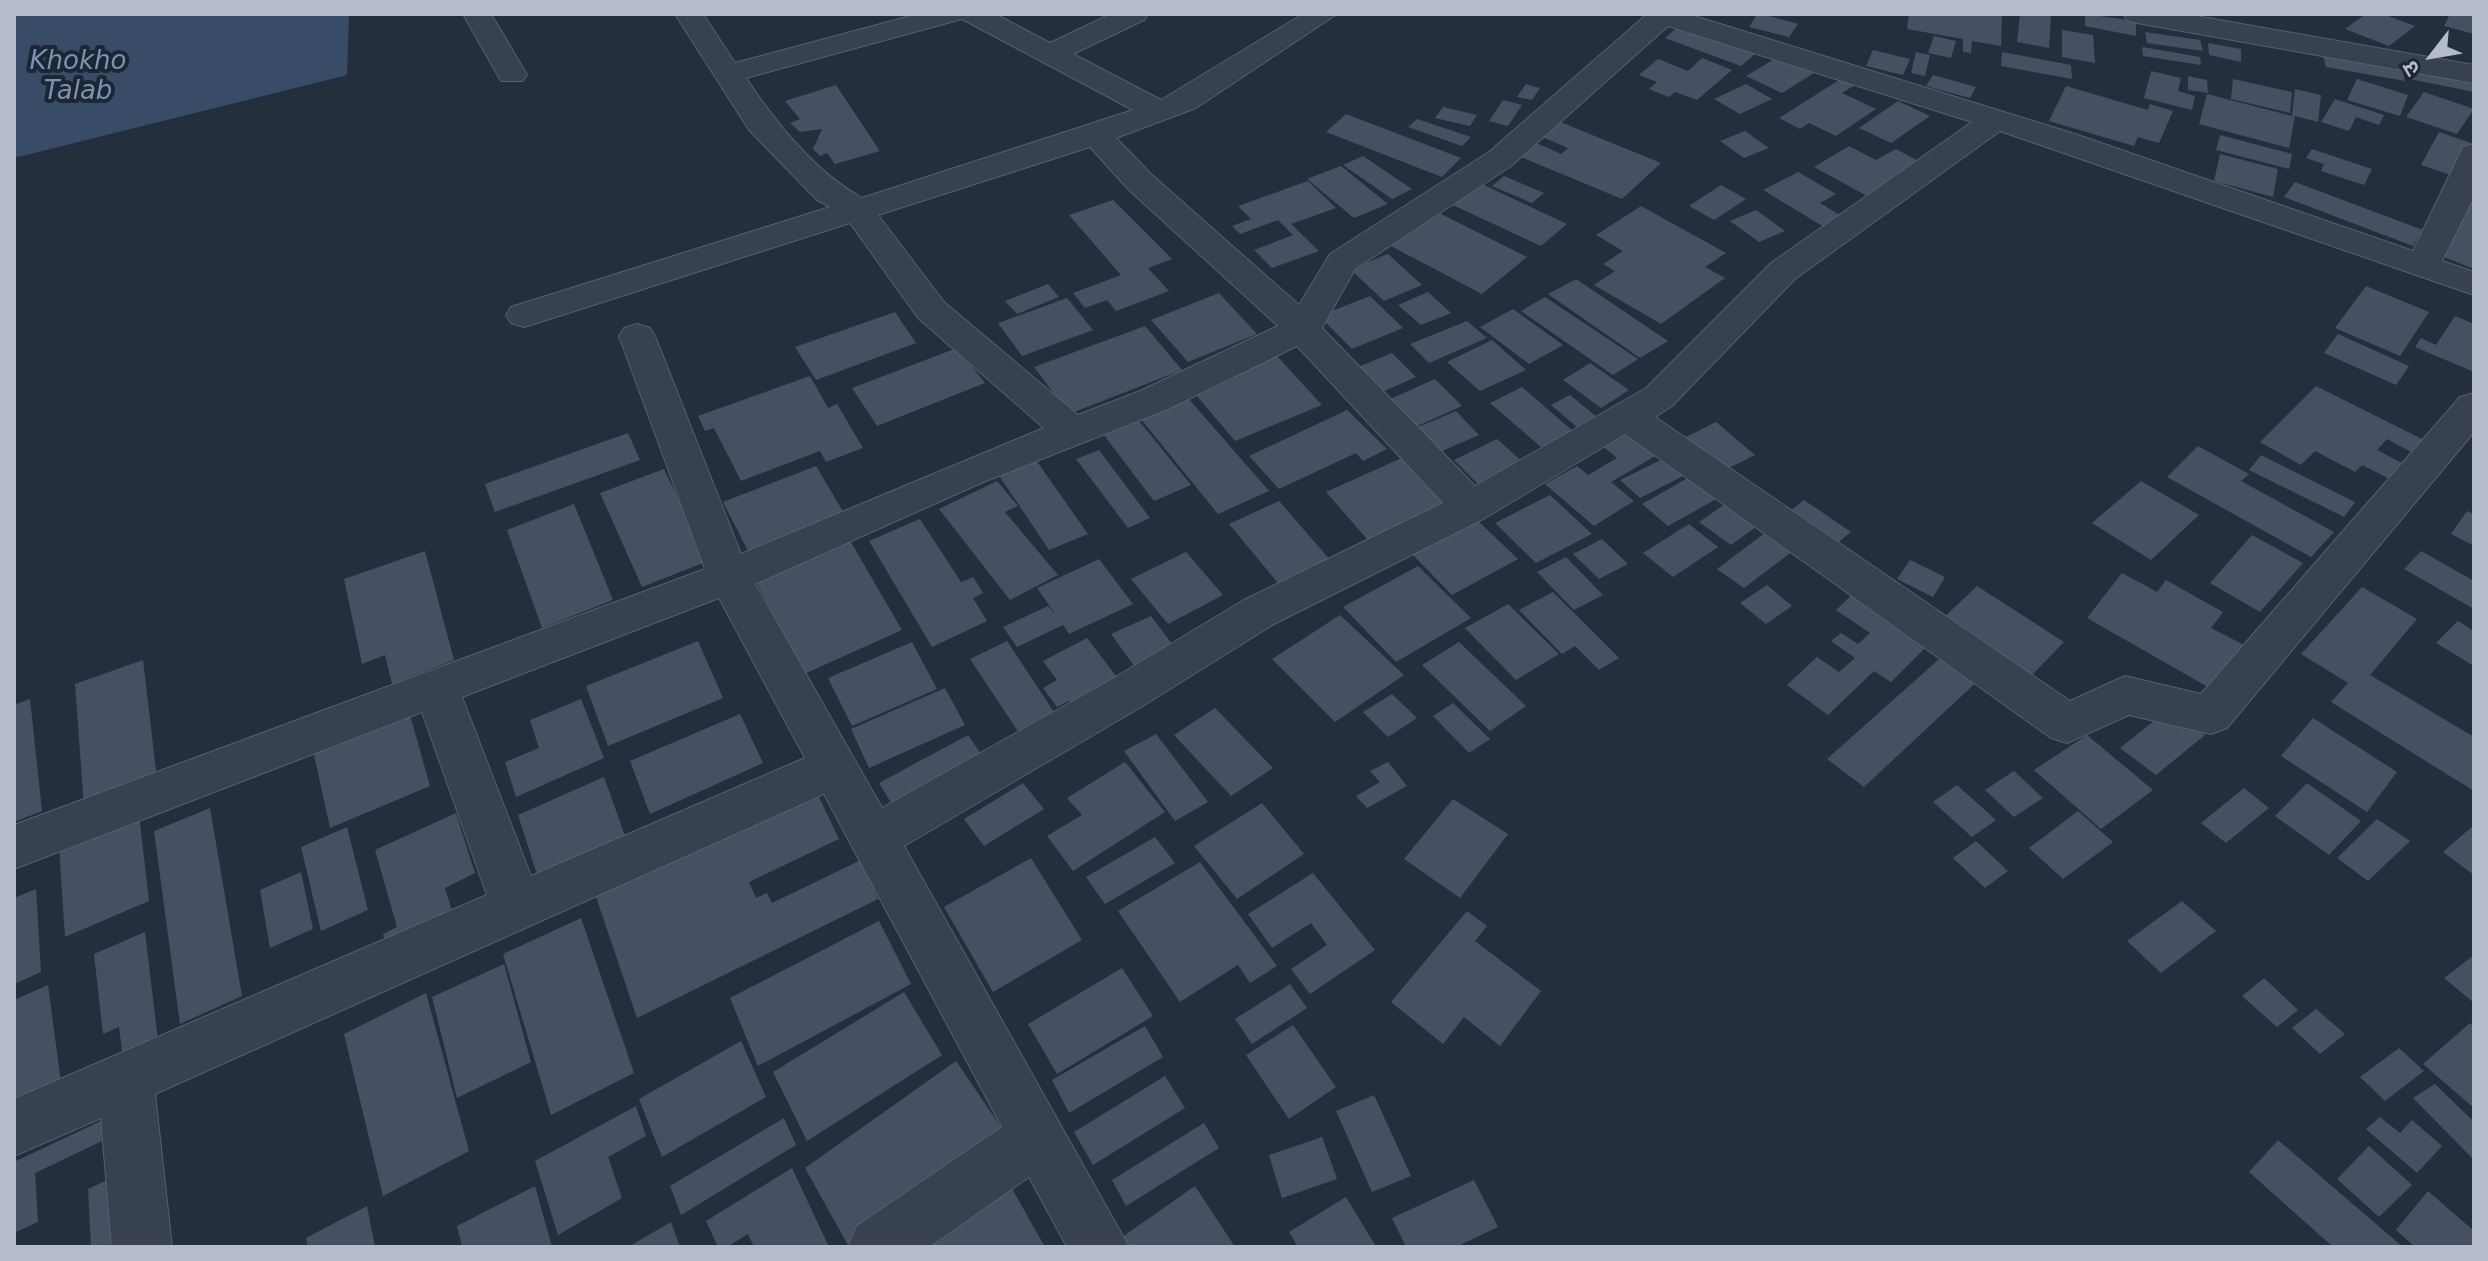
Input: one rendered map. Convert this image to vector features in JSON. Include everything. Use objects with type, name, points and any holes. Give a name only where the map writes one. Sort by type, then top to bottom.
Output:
[{"type":"street","points":[[477,14],[512,75]]},
{"type":"street","points":[[690,14],[760,123],[829,193],[857,209],[931,310],[1072,431]]},
{"type":"street","points":[[727,74],[951,14]]},
{"type":"street","points":[[973,14],[1159,111]]},
{"type":"street","points":[[1050,54],[1134,14]]},
{"type":"street","points":[[524,315],[1096,135],[1159,111],[1212,85],[1323,14]]},
{"type":"street","points":[[2137,14],[2259,23],[2474,74]]},
{"type":"street","points":[[14,847],[729,577],[1072,431],[1154,400],[1303,329],[1342,262],[1500,159],[1661,15],[1995,120],[2474,284]]},
{"type":"street","points":[[871,839],[1125,694],[1259,612],[1471,507],[1659,397],[1783,271],[1995,120]]},
{"type":"street","points":[[1096,135],[1140,182],[1303,329],[1471,507]]},
{"type":"street","points":[[2422,266],[2458,196],[2474,154]]},
{"type":"street","points":[[637,336],[729,577],[1099,1247]]},
{"type":"street","points":[[1625,415],[2067,724],[2125,695],[2211,715],[2474,406]]},
{"type":"street","points":[[435,686],[516,904]]},
{"type":"street","points":[[14,1128],[516,904],[832,768]]},
{"type":"street","points":[[125,1077],[142,1247]]},
{"type":"street","points":[[878,1247],[1038,1136]]},
{"type":"water","name":"Khokho Talab","points":[[14,14],[349,14],[347,75],[14,158]]},
{"type":"building","points":[[1757,14],[1798,24],[1789,37],[1749,27]]},
{"type":"building","points":[[1909,14],[2002,14],[2001,46],[1972,41],[1971,53],[1963,52],[1963,39],[1907,29]]},
{"type":"building","points":[[2020,14],[2051,16],[2049,48],[2017,42]]},
{"type":"building","points":[[2085,14],[2136,21],[2136,36],[2085,26]]},
{"type":"building","points":[[2366,14],[2383,14],[2415,26],[2389,46],[2345,29]]},
{"type":"building","points":[[2450,14],[2474,15],[2474,34],[2444,26]]},
{"type":"building","points":[[1679,26],[1755,54],[1741,66],[1665,38]]},
{"type":"building","points":[[2062,30],[2093,35],[2095,63],[2062,57]]},
{"type":"building","points":[[2145,32],[2200,40],[2203,51],[2147,43]]},
{"type":"building","points":[[1934,36],[1956,41],[1951,58],[1928,53]]},
{"type":"building","points":[[2208,43],[2241,49],[2241,62],[2209,55]]},
{"type":"building","points":[[2142,47],[2200,57],[2201,65],[2143,56]]},
{"type":"building","points":[[1873,50],[1910,59],[1903,75],[1866,66]]},
{"type":"building","points":[[1916,52],[1930,55],[1925,76],[1911,73]]},
{"type":"building","points":[[2002,52],[2071,65],[2072,79],[2001,66]]},
{"type":"building","points":[[2322,52],[2401,66],[2405,81],[2326,67]]},
{"type":"building","points":[[1778,57],[1814,73],[1782,93],[1746,76]]},
{"type":"building","points":[[1702,58],[1732,70],[1697,100],[1675,92],[1669,97],[1649,89],[1657,82],[1639,75],[1658,59],[1688,71]]},
{"type":"building","points":[[2407,66],[2472,78],[2474,92],[2410,79]]},
{"type":"building","points":[[2151,71],[2181,78],[2178,91],[2195,96],[2192,110],[2144,98]]},
{"type":"building","points":[[1933,75],[1976,87],[1970,98],[1926,86]]},
{"type":"building","points":[[2188,76],[2207,80],[2208,93],[2188,90]]},
{"type":"building","points":[[1844,77],[1858,83],[1842,93],[1876,109],[1836,136],[1809,123],[1800,129],[1779,118]]},
{"type":"building","points":[[2233,79],[2292,92],[2290,113],[2231,99]]},
{"type":"building","points":[[2357,79],[2408,95],[2400,116],[2347,100]]},
{"type":"building","points":[[1526,84],[1540,88],[1532,100],[1517,97]]},
{"type":"building","points":[[1746,84],[1772,99],[1740,114],[1714,99]]},
{"type":"building","points":[[836,85],[880,151],[835,164],[827,153],[820,156],[813,149],[822,129],[800,132],[790,123],[800,119],[785,101]]},
{"type":"building","points":[[2066,86],[2148,110],[2150,104],[2173,111],[2159,143],[2138,137],[2134,146],[2049,121]]},
{"type":"building","points":[[2295,89],[2321,95],[2318,122],[2295,116],[2289,148],[2199,124],[2207,94],[2292,116]]},
{"type":"building","points":[[2424,92],[2474,109],[2457,134],[2406,117]]},
{"type":"building","points":[[2335,99],[2384,115],[2379,125],[2356,117],[2349,131],[2321,122]]},
{"type":"building","points":[[1503,100],[1522,105],[1508,126],[1489,121]]},
{"type":"building","points":[[1898,101],[1930,116],[1891,143],[1859,128]]},
{"type":"building","points":[[1443,107],[1477,115],[1470,126],[1435,118]]},
{"type":"building","points":[[1346,114],[1461,158],[1442,177],[1326,132]]},
{"type":"building","points":[[1417,119],[1471,137],[1462,146],[1408,127]]},
{"type":"building","points":[[1558,121],[1661,163],[1622,199],[1516,155],[1532,141],[1561,154],[1568,148],[1540,136]]},
{"type":"building","points":[[1745,131],[1769,148],[1744,158],[1720,141]]},
{"type":"building","points":[[2439,132],[2471,143],[2454,176],[2421,165]]},
{"type":"building","points":[[2220,135],[2292,154],[2289,169],[2216,150]]},
{"type":"building","points":[[1849,146],[1876,160],[1896,149],[1924,164],[1869,197],[1814,167]]},
{"type":"building","points":[[2312,149],[2372,169],[2364,185],[2321,171],[2324,164],[2306,158]]},
{"type":"building","points":[[2220,154],[2278,169],[2273,197],[2214,181]]},
{"type":"building","points":[[1363,156],[1412,189],[1392,199],[1343,165]]},
{"type":"building","points":[[1341,166],[1388,204],[1354,218],[1307,179]]},
{"type":"building","points":[[1798,172],[1836,194],[1820,203],[1843,217],[1824,227],[1763,190]]},
{"type":"building","points":[[1504,176],[1544,193],[1532,203],[1492,186]]},
{"type":"building","points":[[1471,179],[1567,224],[1541,246],[1444,201]]},
{"type":"building","points":[[1308,181],[1336,208],[1291,224],[1319,251],[1272,268],[1254,250],[1293,235],[1278,220],[1240,234],[1232,226],[1251,219],[1238,206]]},
{"type":"building","points":[[2295,182],[2423,230],[2413,246],[2284,197]]},
{"type":"building","points":[[1721,185],[1746,199],[1714,220],[1689,206]]},
{"type":"building","points":[[2466,195],[2474,198],[2474,269],[2434,253]]},
{"type":"building","points":[[1113,200],[1172,259],[1148,268],[1169,291],[1116,311],[1107,300],[1085,308],[1073,293],[1121,275],[1069,215]]},
{"type":"building","points":[[1641,206],[1726,253],[1705,267],[1725,278],[1661,324],[1594,285],[1615,271],[1603,264],[1623,251],[1596,235]]},
{"type":"building","points":[[1756,210],[1785,231],[1759,242],[1730,221]]},
{"type":"building","points":[[1435,211],[1527,257],[1482,294],[1389,245]]},
{"type":"building","points":[[1388,254],[1422,285],[1384,301],[1350,269]]},
{"type":"building","points":[[1576,279],[1668,341],[1640,358],[1548,294]]},
{"type":"building","points":[[1048,284],[1059,297],[1017,314],[1005,301]]},
{"type":"building","points":[[2366,286],[2429,312],[2400,356],[2335,328]]},
{"type":"building","points":[[1428,292],[1451,313],[1421,325],[1398,305]]},
{"type":"building","points":[[1219,293],[1257,334],[1188,362],[1151,320]]},
{"type":"building","points":[[1370,296],[1403,328],[1352,349],[1319,316]]},
{"type":"building","points":[[1545,297],[1638,359],[1613,375],[1521,311]]},
{"type":"building","points":[[1067,298],[1093,330],[1022,356],[998,323]]},
{"type":"building","points":[[1513,309],[1563,345],[1529,364],[1480,327]]},
{"type":"building","points":[[895,312],[916,343],[816,380],[795,347]]},
{"type":"building","points":[[2455,316],[2474,324],[2474,372],[2415,347],[2421,338],[2436,345]]},
{"type":"building","points":[[1467,321],[1487,338],[1429,363],[1410,344]]},
{"type":"building","points":[[1145,326],[1182,370],[1069,414],[1034,367]]},
{"type":"building","points":[[2338,334],[2409,366],[2396,385],[2324,353]]},
{"type":"building","points":[[1492,340],[1526,370],[1480,391],[1447,362]]},
{"type":"building","points":[[957,348],[985,383],[877,426],[852,388]]},
{"type":"building","points":[[1392,353],[1416,377],[1382,392],[1358,367]]},
{"type":"building","points":[[1276,355],[1322,405],[1235,441],[1191,389]]},
{"type":"building","points":[[1590,363],[1629,390],[1601,408],[1563,380]]},
{"type":"building","points":[[810,376],[828,408],[837,404],[863,448],[826,462],[820,451],[741,481],[714,428],[705,431],[698,416]]},
{"type":"building","points":[[1435,379],[1462,406],[1415,427],[1388,400]]},
{"type":"building","points":[[2316,386],[2424,440],[2413,453],[2387,439],[2377,450],[2404,464],[2390,479],[2362,465],[2355,472],[2315,451],[2301,465],[2260,442]]},
{"type":"building","points":[[1522,387],[1581,438],[1549,454],[1490,403]]},
{"type":"building","points":[[1570,395],[1597,417],[1578,428],[1551,405]]},
{"type":"building","points":[[1188,398],[1269,491],[1218,514],[1140,418]]},
{"type":"building","points":[[1347,410],[1387,449],[1363,461],[1356,453],[1279,489],[1249,456]]},
{"type":"building","points":[[1456,411],[1479,435],[1433,455],[1411,430]]},
{"type":"building","points":[[1132,412],[1191,485],[1154,501],[1097,426]]},
{"type":"building","points":[[1716,422],[1755,455],[1719,473],[1680,440]]},
{"type":"building","points":[[1626,423],[1662,452],[1611,482],[1634,501],[1594,526],[1545,484],[1577,466],[1588,475],[1617,458],[1596,441]]},
{"type":"building","points":[[628,433],[640,460],[495,512],[485,484]]},
{"type":"building","points":[[1497,439],[1524,463],[1479,485],[1454,460]]},
{"type":"building","points":[[2198,446],[2249,474],[2241,481],[2334,532],[2311,557],[2167,477]]},
{"type":"building","points":[[1099,450],[1150,518],[1128,528],[1076,459]]},
{"type":"building","points":[[1031,453],[1088,534],[1049,550],[994,468]]},
{"type":"building","points":[[2261,455],[2355,502],[2344,517],[2249,470]]},
{"type":"building","points":[[1406,456],[1457,508],[1374,547],[1326,492]]},
{"type":"building","points":[[1667,457],[1687,474],[1640,498],[1620,480]]},
{"type":"building","points":[[816,466],[844,513],[748,551],[723,502]]},
{"type":"building","points":[[664,469],[708,561],[642,587],[600,493]]},
{"type":"building","points":[[1693,475],[1720,497],[1668,526],[1642,504]]},
{"type":"building","points":[[997,481],[1018,506],[1005,512],[1058,575],[1010,600],[939,509]]},
{"type":"building","points":[[2141,481],[2199,515],[2151,560],[2092,523]]},
{"type":"building","points":[[1550,495],[1592,534],[1536,563],[1495,523]]},
{"type":"building","points":[[1804,500],[1851,532],[1830,549],[1783,517]]},
{"type":"building","points":[[1279,501],[1338,569],[1287,594],[1229,524]]},
{"type":"building","points":[[1728,502],[1760,524],[1731,545],[1699,522]]},
{"type":"building","points":[[574,504],[613,600],[542,628],[507,530]]},
{"type":"building","points":[[2467,511],[2474,514],[2474,546],[2451,534]]},
{"type":"building","points":[[920,519],[961,582],[973,577],[983,593],[973,598],[987,621],[932,647],[869,541]]},
{"type":"building","points":[[1476,519],[1518,559],[1452,595],[1410,552]]},
{"type":"building","points":[[1689,524],[1718,547],[1673,577],[1643,553]]},
{"type":"building","points":[[1770,529],[1797,548],[1744,588],[1717,569]]},
{"type":"building","points":[[2252,535],[2303,563],[2260,612],[2210,583]]},
{"type":"building","points":[[848,537],[902,630],[804,674],[753,576]]},
{"type":"building","points":[[1602,539],[1628,564],[1599,579],[1573,554]]},
{"type":"building","points":[[425,551],[454,660],[392,684],[385,655],[362,664],[344,579]]},
{"type":"building","points":[[2421,551],[2474,581],[2474,609],[2404,569]]},
{"type":"building","points":[[1186,552],[1223,595],[1168,624],[1131,579]]},
{"type":"building","points":[[1566,557],[1603,595],[1574,610],[1537,572]]},
{"type":"building","points":[[1099,559],[1133,604],[1069,634],[1063,625],[1017,647],[1003,627],[1048,606],[1056,615],[1037,588]]},
{"type":"building","points":[[1910,560],[1945,577],[1933,597],[1897,579]]},
{"type":"building","points":[[1418,566],[1471,618],[1396,662],[1343,607]]},
{"type":"building","points":[[2122,573],[2157,592],[2166,580],[2223,612],[2211,628],[2246,646],[2215,691],[2087,618]]},
{"type":"building","points":[[1767,585],[1792,606],[1766,624],[1740,603]]},
{"type":"building","points":[[1977,586],[2064,642],[2027,680],[1939,622]]},
{"type":"building","points":[[2362,587],[2417,619],[2370,675],[2474,737],[2474,791],[2331,702],[2348,683],[2301,654]]},
{"type":"building","points":[[1856,591],[1932,641],[1891,682],[1874,671],[1828,715],[1787,685],[1817,657],[1839,672],[1855,658],[1831,641],[1841,633],[1858,644],[1870,633],[1836,610]]},
{"type":"building","points":[[1553,592],[1619,658],[1599,670],[1575,646],[1562,654],[1519,610]]},
{"type":"building","points":[[1508,604],[1559,654],[1516,680],[1465,628]]},
{"type":"building","points":[[1340,615],[1404,675],[1335,722],[1272,659]]},
{"type":"building","points":[[1151,616],[1175,648],[1135,667],[1111,634]]},
{"type":"building","points":[[2458,621],[2474,631],[2474,666],[2436,643]]},
{"type":"building","points":[[1087,638],[1126,689],[1080,714],[1069,701],[1057,707],[1043,688],[1057,680],[1043,661]]},
{"type":"building","points":[[698,641],[723,698],[608,746],[586,686]]},
{"type":"building","points":[[1007,641],[1056,715],[1019,733],[970,659]]},
{"type":"building","points":[[912,642],[937,689],[852,726],[828,678]]},
{"type":"building","points":[[1459,642],[1526,706],[1490,731],[1422,665]]},
{"type":"building","points":[[1947,652],[1982,677],[1864,787],[1827,759]]},
{"type":"building","points":[[143,660],[157,779],[84,807],[75,684]]},
{"type":"building","points":[[945,688],[965,725],[869,768],[851,729]]},
{"type":"building","points":[[1392,694],[1417,718],[1388,737],[1363,712]]},
{"type":"building","points":[[30,699],[42,811],[14,822],[14,705]]},
{"type":"building","points":[[581,699],[604,758],[516,797],[505,762],[539,748],[530,720]]},
{"type":"building","points":[[1453,703],[1490,739],[1469,753],[1433,716]]},
{"type":"building","points":[[1215,708],[1273,768],[1231,796],[1174,735]]},
{"type":"building","points":[[2169,709],[2205,735],[2156,775],[2120,748]]},
{"type":"building","points":[[409,711],[430,786],[330,828],[313,750]]},
{"type":"building","points":[[740,714],[763,763],[650,814],[630,761]]},
{"type":"building","points":[[2313,718],[2397,772],[2367,812],[2281,756]]},
{"type":"building","points":[[1156,734],[1208,802],[1175,821],[1124,751]]},
{"type":"building","points":[[968,735],[981,754],[900,817],[879,783]]},
{"type":"building","points":[[2087,735],[2153,790],[2101,829],[2034,770]]},
{"type":"building","points":[[1125,762],[1165,812],[1073,871],[1047,836],[1082,815],[1067,798]]},
{"type":"building","points":[[1388,762],[1407,786],[1367,808],[1356,796],[1380,782],[1370,771]]},
{"type":"building","points":[[2014,771],[2043,798],[2014,817],[1985,790]]},
{"type":"building","points":[[604,777],[628,844],[540,884],[518,815]]},
{"type":"building","points":[[1023,783],[1044,809],[984,846],[964,819]]},
{"type":"building","points":[[2307,783],[2361,821],[2329,855],[2275,816]]},
{"type":"building","points":[[1957,785],[1996,820],[1972,837],[1933,802]]},
{"type":"building","points":[[2244,788],[2269,808],[2226,843],[2201,823]]},
{"type":"building","points":[[818,795],[839,839],[749,882],[756,898],[767,893],[772,903],[861,860],[878,899],[637,1018],[590,879]]},
{"type":"building","points":[[1453,799],[1508,834],[1460,898],[1404,859]]},
{"type":"building","points":[[1262,803],[1304,854],[1237,899],[1194,846]]},
{"type":"building","points":[[210,808],[242,996],[180,1024],[154,831]]},
{"type":"building","points":[[2078,811],[2113,842],[2063,879],[2029,848]]},
{"type":"building","points":[[456,813],[475,873],[445,888],[453,914],[387,946],[383,934],[397,927],[375,850]]},
{"type":"building","points":[[139,814],[149,901],[65,937],[59,847]]},
{"type":"building","points":[[2377,819],[2410,841],[2368,881],[2337,858]]},
{"type":"building","points":[[2474,825],[2474,875],[2443,852]]},
{"type":"building","points":[[347,827],[368,910],[321,931],[301,847]]},
{"type":"building","points":[[1155,837],[1175,863],[1105,904],[1086,877]]},
{"type":"building","points":[[1976,841],[2008,871],[1985,888],[1953,858]]},
{"type":"building","points":[[1031,858],[1082,940],[993,992],[944,907]]},
{"type":"building","points":[[1200,862],[1277,966],[1250,983],[1238,965],[1180,1002],[1118,911]]},
{"type":"building","points":[[301,872],[313,929],[270,948],[260,890]]},
{"type":"building","points":[[1313,873],[1375,950],[1310,994],[1291,969],[1327,945],[1311,923],[1272,948],[1248,914]]},
{"type":"building","points":[[36,889],[41,972],[14,984],[14,898]]},
{"type":"building","points":[[2182,901],[2216,931],[2161,973],[2127,941]]},
{"type":"building","points":[[1467,911],[1487,926],[1475,941],[1541,991],[1500,1046],[1464,1017],[1443,1044],[1391,1002]]},
{"type":"building","points":[[581,918],[634,1073],[551,1115],[503,954]]},
{"type":"building","points":[[879,921],[911,984],[758,1066],[730,998]]},
{"type":"building","points":[[145,932],[159,1049],[124,1066],[119,1027],[103,1034],[94,954]]},
{"type":"building","points":[[2474,955],[2474,1003],[2444,978]]},
{"type":"building","points":[[504,964],[531,1062],[457,1098],[432,997]]},
{"type":"building","points":[[1122,968],[1153,1016],[1057,1074],[1028,1024]]},
{"type":"building","points":[[2264,978],[2298,1010],[2277,1027],[2242,996]]},
{"type":"building","points":[[1290,984],[1307,1008],[1252,1044],[1235,1019]]},
{"type":"building","points":[[48,985],[61,1083],[14,1106],[14,1000]]},
{"type":"building","points":[[904,992],[942,1055],[807,1141],[773,1072]]},
{"type":"building","points":[[426,993],[469,1151],[383,1196],[344,1034]]},
{"type":"building","points":[[2316,1009],[2345,1034],[2320,1054],[2292,1028]]},
{"type":"building","points":[[2470,1023],[2474,1027],[2474,1108],[2423,1064]]},
{"type":"building","points":[[1293,1025],[1336,1087],[1289,1119],[1246,1055]]},
{"type":"building","points":[[1145,1026],[1163,1057],[1069,1113],[1052,1080]]},
{"type":"building","points":[[741,1041],[766,1097],[662,1157],[639,1099]]},
{"type":"building","points":[[2399,1048],[2424,1071],[2385,1101],[2360,1077]]},
{"type":"building","points":[[956,1061],[1009,1139],[865,1247],[849,1247],[805,1168]]},
{"type":"building","points":[[1165,1076],[1185,1108],[1093,1165],[1074,1132]]},
{"type":"building","points":[[2435,1084],[2474,1122],[2474,1160],[2413,1098]]},
{"type":"building","points":[[1374,1095],[1411,1176],[1372,1192],[1336,1111]]},
{"type":"building","points":[[636,1106],[646,1136],[608,1157],[622,1198],[558,1235],[535,1161]]},
{"type":"building","points":[[2380,1117],[2400,1133],[2412,1120],[2442,1146],[2417,1173],[2366,1129]]},
{"type":"building","points":[[784,1118],[796,1145],[681,1215],[670,1186]]},
{"type":"building","points":[[101,1121],[102,1141],[35,1173],[38,1222],[14,1233],[14,1162]]},
{"type":"building","points":[[1204,1123],[1219,1148],[1126,1206],[1112,1180]]},
{"type":"building","points":[[1322,1137],[1337,1179],[1282,1198],[1269,1155]]},
{"type":"building","points":[[2278,1140],[2403,1247],[2333,1247],[2249,1172]]},
{"type":"building","points":[[2369,1146],[2412,1185],[2379,1217],[2337,1179]]},
{"type":"building","points":[[792,1168],[829,1247],[754,1247],[748,1234],[727,1247],[718,1247],[706,1221]]},
{"type":"building","points":[[127,1171],[133,1233],[104,1247],[91,1247],[88,1189]]},
{"type":"building","points":[[1006,1178],[1045,1247],[903,1247]]},
{"type":"building","points":[[1474,1180],[1498,1227],[1456,1247],[1406,1247],[1392,1218]]},
{"type":"building","points":[[535,1186],[552,1247],[462,1247],[457,1226]]},
{"type":"building","points":[[1195,1186],[1235,1247],[1108,1247]]},
{"type":"building","points":[[2428,1191],[2474,1231],[2473,1247],[2415,1247],[2396,1230]]},
{"type":"building","points":[[1346,1197],[1375,1245],[1298,1247],[1289,1232]]},
{"type":"building","points":[[367,1206],[375,1247],[308,1247],[306,1238]]},
{"type":"building","points":[[671,1222],[680,1247],[628,1247]]}]
